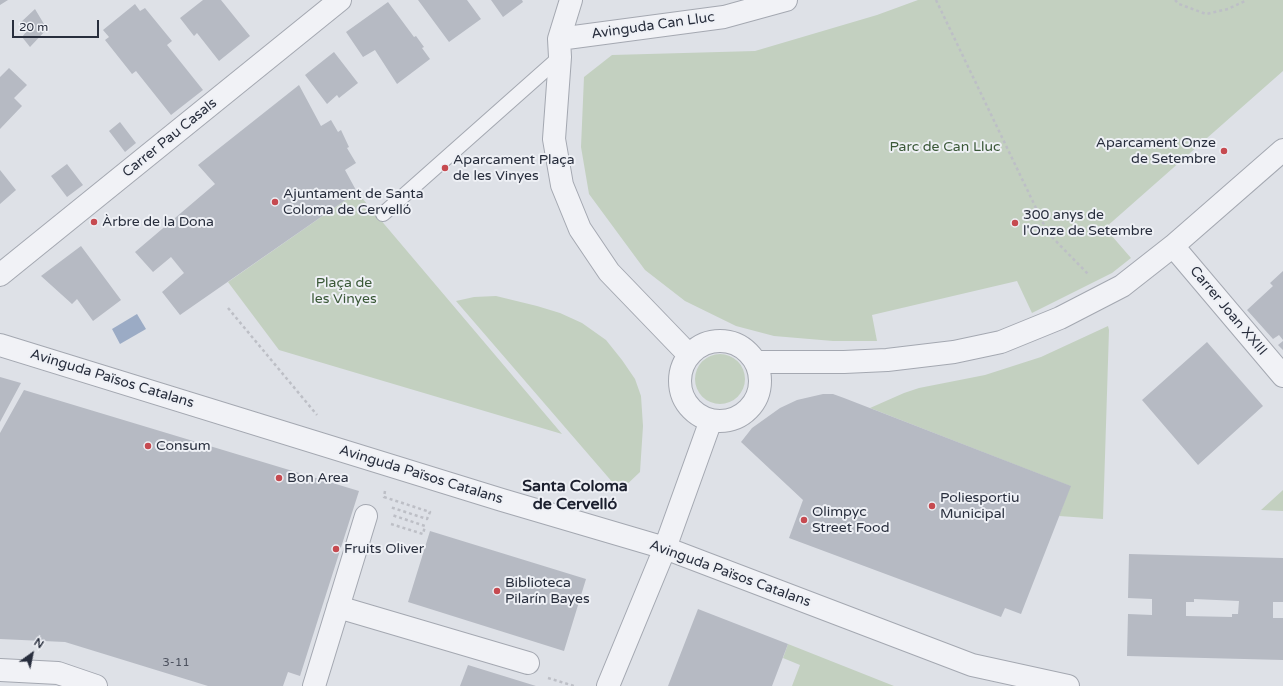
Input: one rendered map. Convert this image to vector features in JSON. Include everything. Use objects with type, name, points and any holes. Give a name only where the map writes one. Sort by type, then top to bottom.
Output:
[{"type":"street","name":"Carrer Pau Casals","points":[[0,275],[340,0]]},
{"type":"street","points":[[571,0],[560,48],[554,139],[562,185],[580,229],[609,272],[689,355]]},
{"type":"street","name":"Avinguda Can Lluc","points":[[560,48],[724,17],[786,0]]},
{"type":"street","points":[[757,362],[844,362],[887,360],[954,352],[1001,342],[1060,318],[1122,286],[1173,246],[1283,150]]},
{"type":"street","name":"Carrer Joan XXIII","points":[[1173,246],[1283,376]]},
{"type":"street","points":[[725,340],[738,344],[749,352],[757,362],[761,375],[760,388],[756,400],[748,411],[737,418],[724,421],[711,420],[699,415],[689,406],[682,394],[680,380],[682,367],[689,355],[699,346],[712,341],[725,340]]},
{"type":"street","name":"Avinguda Països Catalans","points":[[0,345],[494,498],[665,548],[972,665],[1068,686]]},
{"type":"street","points":[[608,686],[665,548],[711,420]]},
{"type":"street","points":[[314,686],[366,516]]},
{"type":"street","points":[[338,607],[528,663]]},
{"type":"street","points":[[0,670],[58,673],[96,686]]},
{"type":"lane","points":[[383,214],[560,48]]},
{"type":"path","points":[[936,0],[1048,233],[1090,276]]},
{"type":"path","points":[[1175,0],[1179,4],[1206,14],[1228,8],[1248,0]]},
{"type":"path","points":[[228,308],[319,417]]},
{"type":"path","points":[[385,490],[384,498],[430,512],[427,519],[390,507]]},
{"type":"path","points":[[366,516],[423,534],[425,526],[387,514]]},
{"type":"green space","name":"Parc de Can Lluc","points":[[918,0],[1283,0],[1283,71],[1105,228],[1131,258],[1112,273],[1032,313],[1017,281],[872,315],[877,341],[833,341],[774,336],[736,326],[685,301],[645,270],[589,194],[581,147],[584,77],[612,55],[755,51],[877,15]]},
{"type":"green space","name":"Plaça de les Vinyes","points":[[357,192],[562,434],[279,350],[228,282]]},
{"type":"green space","points":[[496,296],[560,313],[582,323],[606,340],[635,379],[641,396],[643,426],[640,472],[620,491],[456,301],[474,297]]},
{"type":"green space","points":[[1108,326],[1103,519],[1059,516],[1070,486],[870,408],[919,388],[985,375],[1041,357]]},
{"type":"green space","points":[[720,354],[729,356],[740,365],[745,379],[743,388],[734,399],[720,404],[711,402],[700,393],[695,379],[697,370],[706,359]]},
{"type":"green space","points":[[1283,490],[1283,511],[1261,510]]},
{"type":"green space","points":[[788,644],[894,686],[792,686],[800,665],[783,658]]},
{"type":"water","points":[[137,314],[146,329],[120,344],[112,329]]},
{"type":"building","points":[[0,0],[8,0],[0,5]]},
{"type":"building","points":[[203,0],[221,0],[250,36],[219,61],[197,33],[194,36],[180,18]]},
{"type":"building","points":[[418,0],[467,0],[481,19],[449,42]]},
{"type":"building","points":[[491,0],[522,0],[523,2],[503,17]]},
{"type":"building","points":[[388,2],[414,37],[416,36],[430,59],[397,84],[375,50],[363,57],[346,32]]},
{"type":"building","points":[[135,4],[140,11],[145,8],[172,41],[167,45],[203,90],[171,115],[136,71],[132,74],[105,40],[109,37],[103,30]]},
{"type":"building","points":[[35,9],[47,29],[30,47],[22,37],[26,32],[20,23]]},
{"type":"building","points":[[334,52],[358,83],[339,98],[337,95],[327,104],[305,75]]},
{"type":"building","points":[[9,68],[27,85],[14,98],[22,106],[0,129],[0,77]]},
{"type":"building","points":[[299,85],[321,126],[331,120],[338,132],[341,130],[349,147],[347,148],[356,163],[345,170],[357,192],[180,315],[162,292],[184,273],[171,257],[153,272],[135,252],[215,184],[198,165]]},
{"type":"building","points":[[120,122],[136,143],[125,152],[109,131]]},
{"type":"building","points":[[67,164],[83,185],[67,197],[51,176]]},
{"type":"building","points":[[0,170],[16,190],[0,204]]},
{"type":"building","points":[[81,246],[121,300],[93,321],[77,299],[72,304],[41,276]]},
{"type":"building","points":[[1283,271],[1283,340],[1279,335],[1273,339],[1247,310],[1273,286],[1270,283]]},
{"type":"building","points":[[1283,341],[1283,350],[1278,345]]},
{"type":"building","points":[[1207,342],[1263,406],[1198,465],[1142,400]]},
{"type":"building","points":[[0,377],[21,383],[0,422]]},
{"type":"building","points":[[24,390],[359,491],[300,676],[288,672],[283,686],[208,686],[65,642],[0,639],[0,433]]},
{"type":"building","name":"Poliesportiu Municipal","points":[[823,394],[833,394],[844,398],[1071,486],[1021,614],[1005,608],[1001,617],[789,538],[803,500],[741,442],[752,428],[780,408],[797,400]]},
{"type":"building","name":"Biblioteca Pilarín Bayes","points":[[430,531],[586,579],[564,651],[408,602]]},
{"type":"building","points":[[1129,554],[1283,558],[1283,602],[1273,602],[1273,618],[1283,618],[1283,660],[1127,656],[1128,614],[1152,615],[1152,599],[1128,598]],"holes":[[[1194,599],[1239,601],[1238,614],[1232,614],[1232,617],[1186,616],[1186,602],[1194,602]]]},
{"type":"building","points":[[698,609],[788,644],[772,686],[668,686]]},
{"type":"building","points":[[468,665],[536,686],[460,686]]},
{"type":"place","name":"Aparcament Onze de Setembre","points":[[1224,151]]},
{"type":"place","name":"Aparcament Plaça de les Vinyes","points":[[445,168]]},
{"type":"place","name":"Ajuntament de Santa Coloma de Cervelló","points":[[275,202]]},
{"type":"place","name":"Àrbre de la Dona","points":[[94,222]]},
{"type":"place","name":"300 anys de l'Onze de Setembre","points":[[1015,223]]},
{"type":"place","name":"Consum","points":[[148,446]]},
{"type":"place","name":"Bon Area","points":[[279,478]]},
{"type":"place","name":"Poliesportiu Municipal","points":[[932,506]]},
{"type":"place","name":"Olimpyc Street Food","points":[[804,520]]},
{"type":"place","name":"Fruits Oliver","points":[[336,549]]},
{"type":"place","name":"Biblioteca Pilarín Bayes","points":[[497,591]]},
{"type":"district","name":"Santa Coloma de Cervelló","points":[[575,496]]}]
